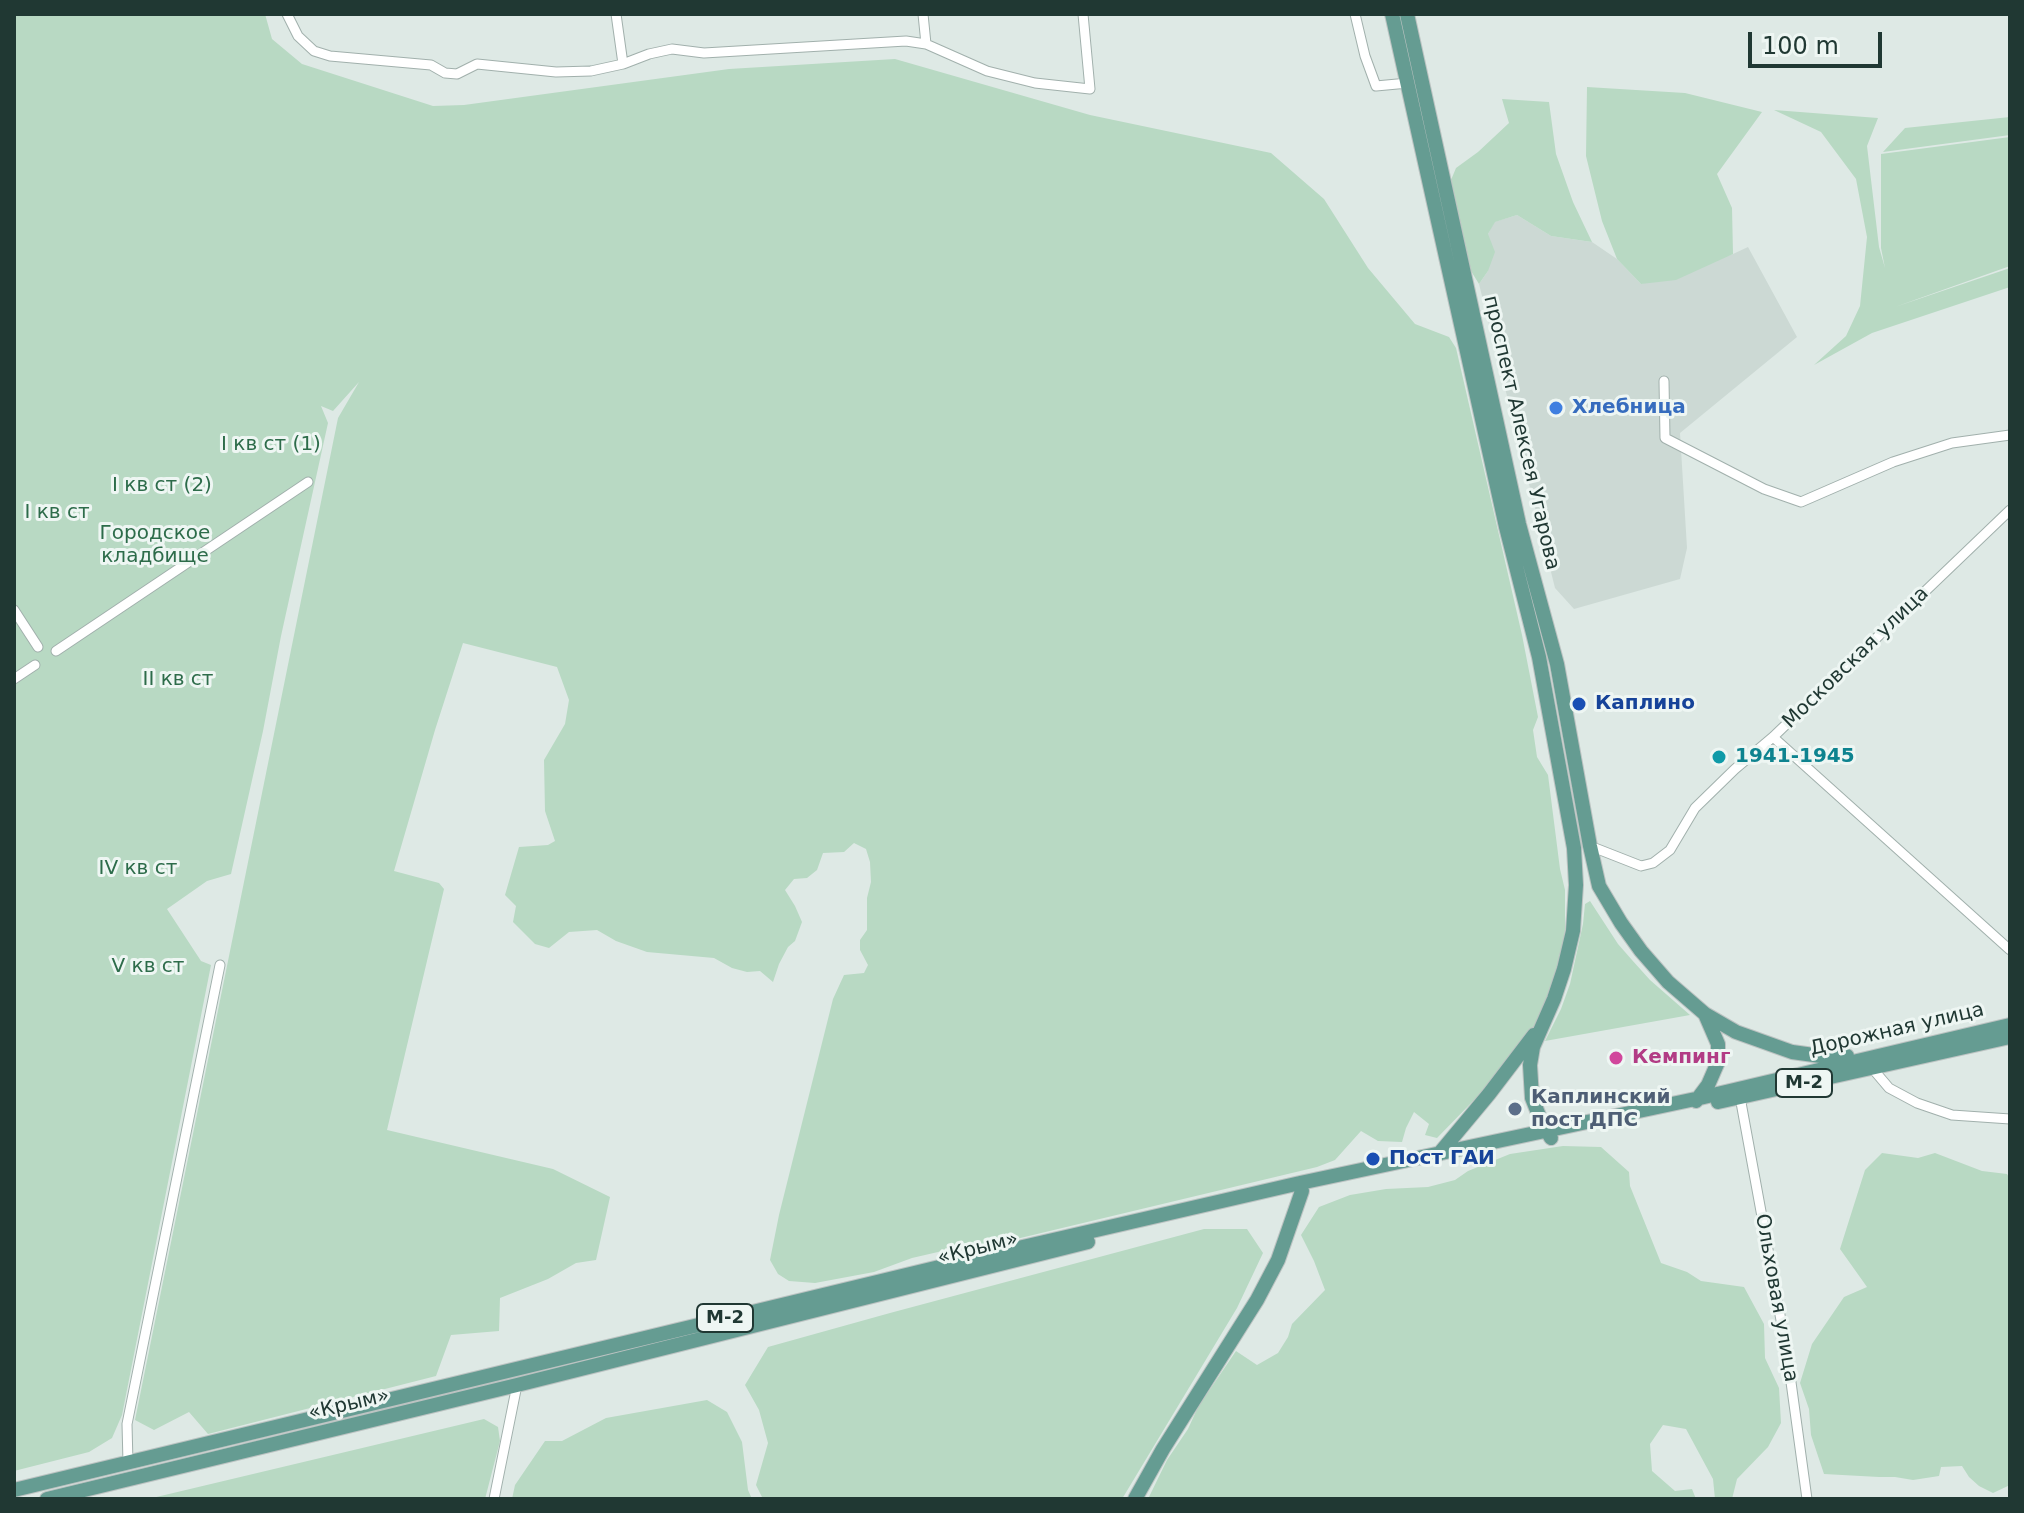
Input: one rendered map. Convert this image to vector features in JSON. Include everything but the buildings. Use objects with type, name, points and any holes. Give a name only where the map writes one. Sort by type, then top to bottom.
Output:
[{"type":"main road","name":"проспект Алексея Угарова","points":[[1392,14],[1512,525],[1557,664],[1599,886],[1621,923],[1668,982],[1705,1014],[1736,1032],[1792,1052],[1828,1057],[1897,1051]]},
{"type":"main road","name":"проспект Алексея Угарова","points":[[1407,14],[1539,657],[1574,848],[1576,885],[1573,931],[1564,969],[1533,1047],[1530,1065],[1532,1098],[1549,1134]]},
{"type":"main road","points":[[1574,848],[1590,846]]},
{"type":"main road","points":[[1686,1110],[1700,1098],[1718,1062],[1718,1044],[1705,1014]]},
{"type":"main road","points":[[1439,1154],[1544,1022]]},
{"type":"main road","name":"Дорожная улица","points":[[1700,1098],[2010,1025]]},
{"type":"main road","name":"Дорожная улица","points":[[1923,1056],[2010,1037]]},
{"type":"main road","name":"«Крым»","points":[[47,1499],[517,1385],[1439,1154],[1686,1110],[1923,1056]]},
{"type":"main road","name":"«Крым»","points":[[14,1490],[1029,1245],[1549,1134],[1700,1098]]},
{"type":"main road","points":[[1135,1499],[1257,1300],[1278,1260],[1301,1187]]},
{"type":"main road","points":[[517,1368],[517,1385]]},
{"type":"street","points":[[287,14],[298,36],[314,51],[330,56],[431,65],[445,73],[457,74],[477,64],[556,72],[591,71],[672,49],[704,53],[906,41],[926,44],[987,71],[1035,83],[1090,89],[1083,14]]},
{"type":"street","points":[[616,14],[623,64]]},
{"type":"street","points":[[923,14],[926,44]]},
{"type":"street","points":[[1355,14],[1376,86],[1408,83]]},
{"type":"street","points":[[1664,381],[1665,438],[1764,489],[1801,502],[1893,462],[1952,443],[2010,435]]},
{"type":"street","points":[[56,651],[308,482]]},
{"type":"street","name":"Московская улица","points":[[1590,846],[1641,866],[1653,863],[1670,850],[1695,808],[2010,510]]},
{"type":"street","points":[[14,610],[38,647]]},
{"type":"street","points":[[14,679],[35,665]]},
{"type":"street","points":[[1773,737],[2010,950]]},
{"type":"street","points":[[128,1463],[127,1424],[220,965]]},
{"type":"street","points":[[1872,1068],[1889,1088],[1917,1103],[1952,1115],[2010,1119]]},
{"type":"street","name":"Ольховая улица","points":[[1740,1097],[1787,1353],[1807,1499]]},
{"type":"street","points":[[494,1499],[517,1385]]},
{"type":"shaded area","points":[[1517,215],[1551,236],[1592,242],[1617,259],[1641,284],[1748,247],[1797,337],[1680,433],[1687,548],[1680,579],[1574,609],[1555,588],[1479,284],[1488,271],[1488,234],[1494,222]]},
{"type":"green space","points":[[14,14],[265,14],[272,39],[302,64],[433,106],[464,105],[729,69],[895,59],[1090,115],[1271,153],[1324,199],[1368,268],[1415,324],[1449,337],[1456,348],[1522,635],[1538,717],[1533,730],[1537,757],[1548,775],[1565,890],[1565,931],[1556,980],[1533,1032],[1437,1138],[1425,1135],[1429,1124],[1414,1112],[1402,1142],[1378,1141],[1361,1131],[1335,1160],[1317,1167],[1012,1240],[912,1258],[874,1272],[815,1283],[789,1281],[778,1274],[770,1260],[833,999],[844,975],[864,973],[868,965],[860,950],[860,940],[867,930],[867,898],[871,882],[866,849],[854,843],[844,852],[823,853],[817,870],[807,878],[794,879],[785,890],[802,922],[795,941],[779,964],[773,982],[760,971],[732,968],[714,958],[647,952],[616,941],[597,930],[569,932],[549,948],[535,944],[513,922],[516,906],[505,895],[519,847],[548,845],[555,841],[545,811],[544,760],[565,724],[569,700],[557,667],[463,643],[394,871],[439,883],[444,889],[387,1130],[553,1169],[610,1197],[596,1260],[576,1263],[548,1279],[500,1298],[499,1331],[451,1335],[436,1376],[208,1434],[189,1412],[154,1430],[135,1420],[338,418],[359,382],[333,411],[321,406],[328,423],[231,874],[207,881],[167,909],[201,961],[211,965],[122,1415],[112,1438],[89,1452],[14,1471]]},
{"type":"green space","points":[[1587,87],[1685,93],[1762,112],[1717,174],[1732,208],[1733,254],[1676,280],[1641,284],[1617,259],[1602,221],[1586,156]]},
{"type":"green space","points":[[1502,99],[1549,102],[1556,154],[1573,202],[1592,242],[1551,236],[1517,215],[1495,222],[1488,234],[1495,252],[1479,284],[1471,271],[1451,180],[1456,168],[1509,123]]},
{"type":"green space","points":[[1774,110],[1878,118],[1867,146],[1879,247],[1885,268],[1881,248],[1881,154],[2010,137],[2010,266],[1895,307],[2010,268],[2010,287],[1872,333],[1814,365],[1846,336],[1860,306],[1867,237],[1856,179],[1821,132]]},
{"type":"green space","points":[[2010,117],[2010,135],[1883,152],[1905,128]]},
{"type":"green space","points":[[1590,901],[1632,960],[1690,1015],[1545,1041],[1570,984],[1585,904]]},
{"type":"green space","points":[[1563,1146],[1601,1147],[1629,1172],[1630,1186],[1661,1263],[1687,1272],[1701,1281],[1744,1287],[1764,1324],[1765,1358],[1779,1388],[1781,1423],[1768,1447],[1737,1479],[1732,1499],[1715,1499],[1713,1479],[1686,1429],[1663,1425],[1650,1444],[1652,1471],[1675,1491],[1692,1489],[1696,1499],[1148,1499],[1198,1407],[1236,1351],[1257,1365],[1278,1353],[1292,1324],[1325,1290],[1301,1235],[1319,1207],[1350,1195],[1428,1187],[1455,1180],[1468,1171],[1510,1154]]},
{"type":"green space","points":[[1882,1153],[1918,1158],[1935,1153],[1982,1171],[2007,1174],[2010,1179],[2010,1485],[1993,1493],[1979,1486],[1962,1466],[1941,1467],[1939,1476],[1913,1480],[1824,1474],[1811,1435],[1809,1409],[1800,1383],[1812,1344],[1844,1297],[1867,1287],[1840,1249],[1865,1170]]},
{"type":"green space","points":[[1204,1229],[1247,1229],[1263,1253],[1237,1308],[1122,1499],[763,1499],[756,1485],[768,1443],[759,1410],[745,1385],[768,1347]]},
{"type":"green space","points":[[707,1400],[727,1412],[742,1442],[752,1499],[512,1499],[515,1485],[545,1441],[562,1441],[606,1418]]},
{"type":"green space","points":[[484,1419],[498,1427],[500,1441],[485,1499],[148,1499]]},
{"type":"place","name":"Хлебница","points":[[1556,408]]},
{"type":"place","name":"Каплино","points":[[1579,704]]},
{"type":"place","name":"1941-1945","points":[[1719,757]]},
{"type":"place","name":"Кемпинг","points":[[1616,1058]]},
{"type":"place","name":"Каплинский пост ДПС","points":[[1515,1109]]},
{"type":"place","name":"Пост ГАИ","points":[[1373,1159]]},
{"type":"park label","name":"I кв ст (1)","points":[[271,445]]},
{"type":"park label","name":"I кв ст (2)","points":[[162,486]]},
{"type":"park label","name":"I кв ст","points":[[57,513]]},
{"type":"park label","name":"Городское кладбище","points":[[155,546]]},
{"type":"park label","name":"II кв ст","points":[[178,680]]},
{"type":"park label","name":"IV кв ст","points":[[138,869]]},
{"type":"park label","name":"V кв ст","points":[[148,967]]}]
